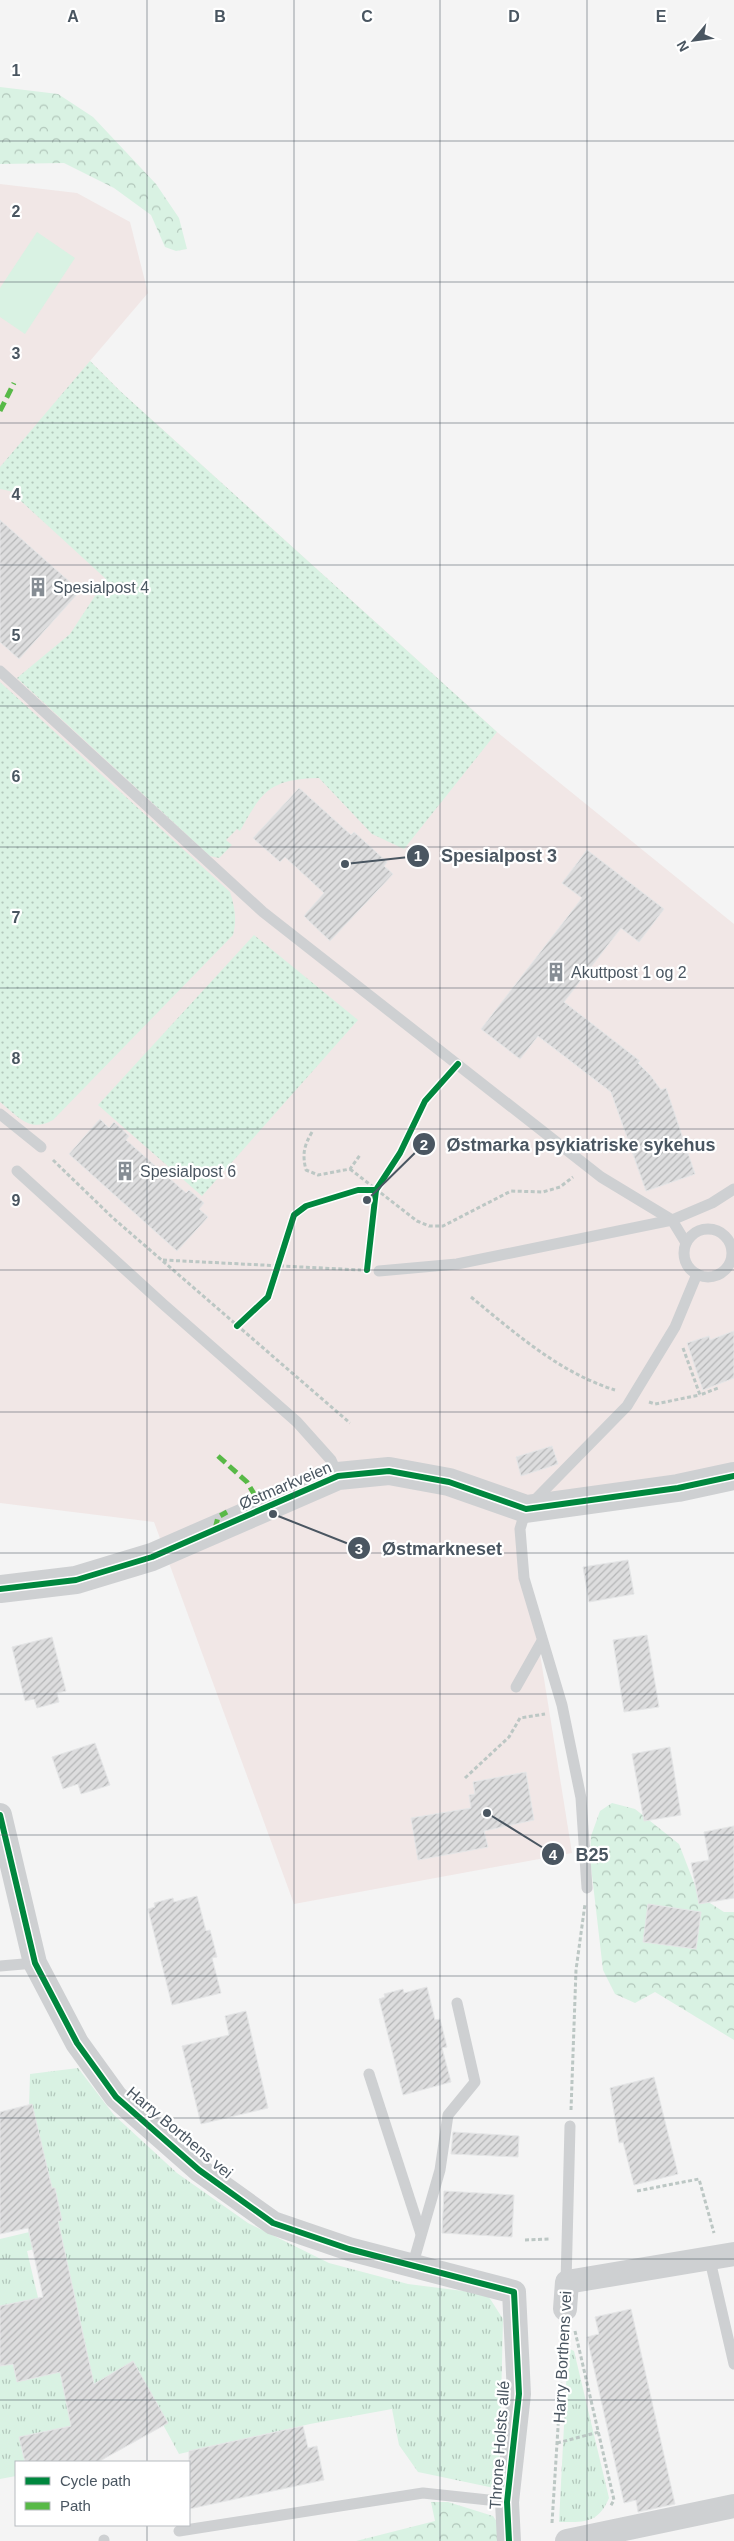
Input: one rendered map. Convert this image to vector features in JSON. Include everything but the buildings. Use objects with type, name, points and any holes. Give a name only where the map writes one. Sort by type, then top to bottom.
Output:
[{"type":"street","name":"Østmarkveien","points":[[0,1589],[76,1580],[152,1557],[338,1476],[389,1470],[449,1482],[526,1509],[678,1488],[734,1476]]},
{"type":"street","name":"Harry Borthens vei","points":[[0,1815],[35,1963],[77,2043],[116,2097],[198,2170],[273,2223],[349,2250],[514,2292]]},
{"type":"street","name":"Harry Borthens vei","points":[[570,2317],[566,2283],[734,2254]]},
{"type":"street","name":"Throne Holsts allé","points":[[509,2541],[507,2502],[519,2394],[514,2292]]},
{"type":"street","points":[[560,2536],[593,2536],[734,2506]]},
{"type":"lane","points":[[0,671],[264,912],[601,1177],[672,1220],[686,1243],[685,1258],[691,1270],[697,1274],[713,1277],[727,1269],[732,1254],[731,1246],[721,1233],[706,1229],[698,1231],[686,1243]]},
{"type":"lane","points":[[0,1114],[41,1147]]},
{"type":"lane","points":[[17,1171],[163,1304],[297,1422],[331,1460],[338,1476]]},
{"type":"lane","points":[[373,1271],[457,1264],[672,1220],[712,1203],[734,1189]]},
{"type":"lane","points":[[587,1888],[582,1798],[563,1711],[524,1578],[520,1529],[526,1509],[627,1406],[675,1326],[697,1274]]},
{"type":"lane","points":[[516,1688],[542,1641]]},
{"type":"lane","points":[[0,1966],[35,1963]]},
{"type":"lane","points":[[412,2267],[440,2170],[448,2115],[475,2082],[457,2004]]},
{"type":"lane","points":[[369,2074],[421,2234]]},
{"type":"lane","points":[[566,2283],[570,2126]]},
{"type":"lane","points":[[712,2269],[734,2364]]},
{"type":"lane","points":[[179,2531],[423,2493],[507,2502]]},
{"type":"path","points":[[312,1132],[305,1144],[302,1155],[306,1170],[318,1175],[350,1169],[360,1155]]},
{"type":"path","points":[[41,1147],[113,1218],[350,1423]]},
{"type":"path","points":[[350,1169],[417,1221],[429,1226],[443,1226],[511,1191],[543,1192],[560,1187],[588,1166]]},
{"type":"path","points":[[375,1199],[376,1190],[381,1183]]},
{"type":"path","points":[[367,1190],[376,1190]]},
{"type":"path","points":[[274,1274],[279,1257]]},
{"type":"path","points":[[162,1260],[373,1271]]},
{"type":"path","points":[[368,1262],[373,1271]]},
{"type":"path","points":[[471,1297],[529,1345],[595,1384],[633,1395],[655,1404],[700,1396],[718,1388]]},
{"type":"path","points":[[237,1326],[243,1320]]},
{"type":"path","points":[[675,1326],[700,1396]]},
{"type":"path","points":[[465,1778],[509,1737],[520,1718],[563,1711]]},
{"type":"path","points":[[570,2126],[576,1970],[587,1888]]},
{"type":"path","points":[[637,2191],[699,2179],[715,2238]]},
{"type":"path","points":[[525,2240],[566,2239]]},
{"type":"path","points":[[570,2317],[614,2500],[593,2536]]},
{"type":"path","points":[[557,2442],[599,2432]]},
{"type":"shaded area","points":[[0,184],[77,193],[130,222],[148,293],[90,361],[120,391],[497,732],[734,924],[734,1476],[526,1509],[520,1529],[572,1853],[294,1904],[154,1522],[0,1503]]},
{"type":"green space","points":[[0,87],[58,94],[93,117],[156,184],[179,218],[187,249],[176,251],[165,247],[151,215],[114,188],[64,163],[0,164]]},
{"type":"green space","points":[[37,232],[75,258],[25,334],[0,317],[0,288]]},
{"type":"green space","points":[[90,361],[120,391],[497,732],[404,849],[372,834],[319,778],[289,781],[269,790],[255,806],[240,831],[237,829],[226,840],[232,845],[219,858],[210,856],[17,678],[70,634],[106,579],[10,491],[0,489],[0,467]]},
{"type":"green space","points":[[0,682],[230,892],[235,914],[233,935],[53,1120],[37,1125],[25,1122],[0,1102]]},
{"type":"green space","points":[[254,935],[358,1020],[202,1196],[98,1105]]},
{"type":"green space","points":[[612,1803],[635,1809],[679,1844],[699,1896],[724,1912],[734,1912],[734,2040],[655,1992],[635,2003],[615,1994],[603,1970],[590,1858],[591,1836],[600,1811]]},
{"type":"green space","points":[[78,2068],[114,2115],[177,2173],[248,2223],[329,2263],[408,2284],[487,2294],[503,2319],[499,2489],[418,2472],[399,2445],[392,2409],[310,2424],[179,2454],[130,2364],[93,2385],[29,2107],[30,2074]]},
{"type":"green space","points":[[42,2229],[46,2246],[27,2251],[40,2306],[0,2315],[0,2239]]},
{"type":"green space","points":[[568,2348],[574,2351],[609,2498],[600,2513],[589,2520],[559,2522]]},
{"type":"green space","points":[[56,2350],[75,2433],[28,2444],[33,2461],[15,2461],[15,2476],[0,2479],[0,2363]]},
{"type":"green space","points":[[431,2502],[448,2502],[493,2516],[503,2531],[502,2541],[356,2541],[435,2521]]},
{"type":"marked path","points":[[0,411],[14,383]]},
{"type":"marked path","points":[[218,1456],[247,1482],[257,1499]]},
{"type":"marked path","points":[[215,1529],[218,1517],[227,1512]]},
{"type":"cycle path","points":[[367,1270],[376,1190],[400,1153],[425,1101],[458,1064]]},
{"type":"cycle path","points":[[237,1326],[268,1297],[294,1215],[306,1206],[358,1190],[376,1190]]},
{"type":"cycle path","points":[[0,1589],[76,1580],[152,1557],[338,1476],[389,1471],[449,1482],[526,1509],[678,1488],[734,1476]]},
{"type":"cycle path","points":[[0,1815],[35,1963],[77,2043],[116,2097],[199,2170],[273,2223],[349,2249],[514,2292],[519,2394],[507,2502],[509,2541]]},
{"type":"place","name":"Spesialpost 4","points":[[38,587]]},
{"type":"place","name":"Spesialpost 3","points":[[345,864]]},
{"type":"place","name":"Akuttpost 1 og 2","points":[[556,972]]},
{"type":"place","name":"Spesialpost 6","points":[[125,1171]]},
{"type":"place","name":"Østmarka psykiatriske sykehus","points":[[367,1200]]},
{"type":"place","name":"Østmarkneset","points":[[273,1514]]},
{"type":"place","name":"B25","points":[[487,1813]]}]
